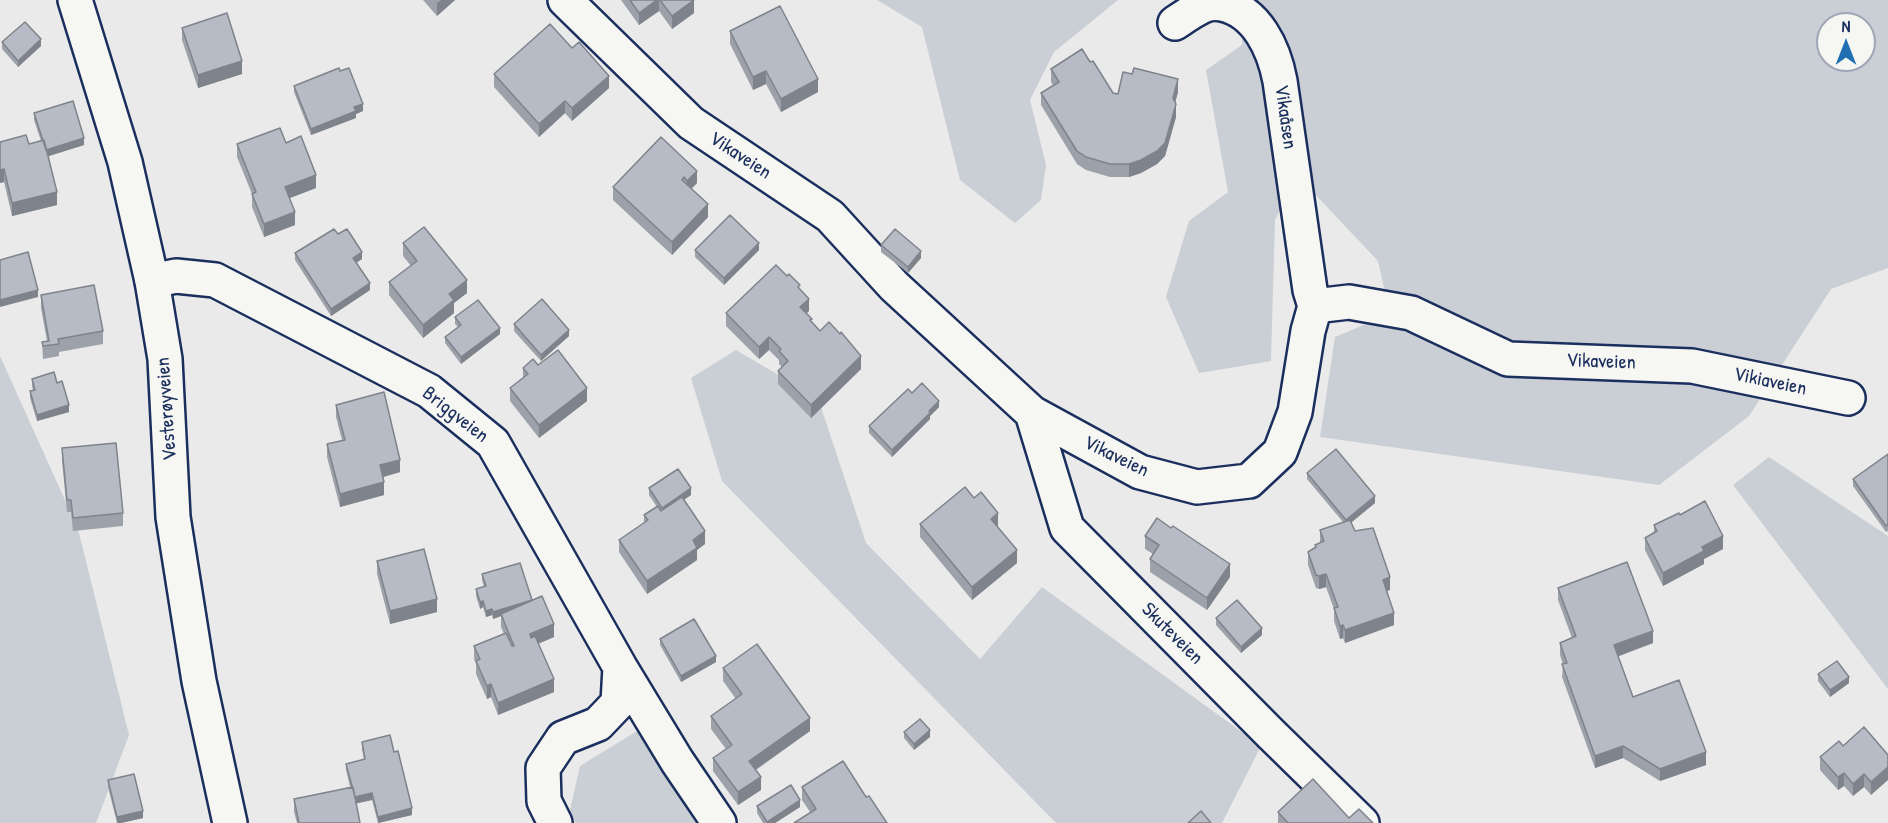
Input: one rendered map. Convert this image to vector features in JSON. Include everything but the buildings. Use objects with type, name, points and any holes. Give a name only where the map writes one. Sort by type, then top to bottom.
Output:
[{"type":"street","name":"Vesterøyveien","points":[[75,0],[125,162],[152,281],[165,359],[173,517],[199,681],[230,823]]},
{"type":"street","name":"Vikaveien","points":[[566,0],[691,123],[830,216],[894,286],[1032,413],[1140,472],[1197,487],[1249,481],[1280,452],[1295,412],[1308,331],[1316,306],[1349,302],[1411,313],[1508,359],[1692,366]]},
{"type":"street","name":"Vikaåsen","points":[[1175,23],[1205,5],[1228,5],[1235,7],[1256,25],[1269,45],[1277,65],[1280,81],[1310,290],[1316,306]]},
{"type":"street","name":"Briggveien","points":[[152,281],[176,276],[215,280],[429,391],[493,443],[620,667],[677,761],[719,823]]},
{"type":"street","name":"Vikiaveien","points":[[1692,366],[1848,398]]},
{"type":"street","name":"Skuteveien","points":[[1032,413],[1067,528],[1269,733],[1362,823]]},
{"type":"street","points":[[555,823],[544,801],[543,768],[563,738],[598,724],[618,703],[620,667]]},
{"type":"shaded area","points":[[877,0],[1118,0],[1054,52],[1030,100],[1046,165],[1041,200],[1015,223],[960,180],[922,27]]},
{"type":"shaded area","points":[[1243,0],[1888,0],[1888,268],[1831,289],[1749,416],[1659,485],[1320,437],[1335,337],[1390,314],[1378,261],[1296,174],[1275,220],[1271,361],[1199,373],[1166,297],[1189,221],[1228,192],[1206,70],[1242,45]]},
{"type":"shaded area","points":[[736,350],[818,398],[866,543],[980,659],[1042,587],[1261,746],[1222,823],[1056,823],[722,481],[691,378]]},
{"type":"shaded area","points":[[0,356],[78,529],[129,735],[96,823],[0,823]]},
{"type":"shaded area","points":[[1769,457],[1888,536],[1888,689],[1733,485]]},
{"type":"shaded area","points":[[642,728],[696,823],[575,823],[570,810],[580,766]]}]
